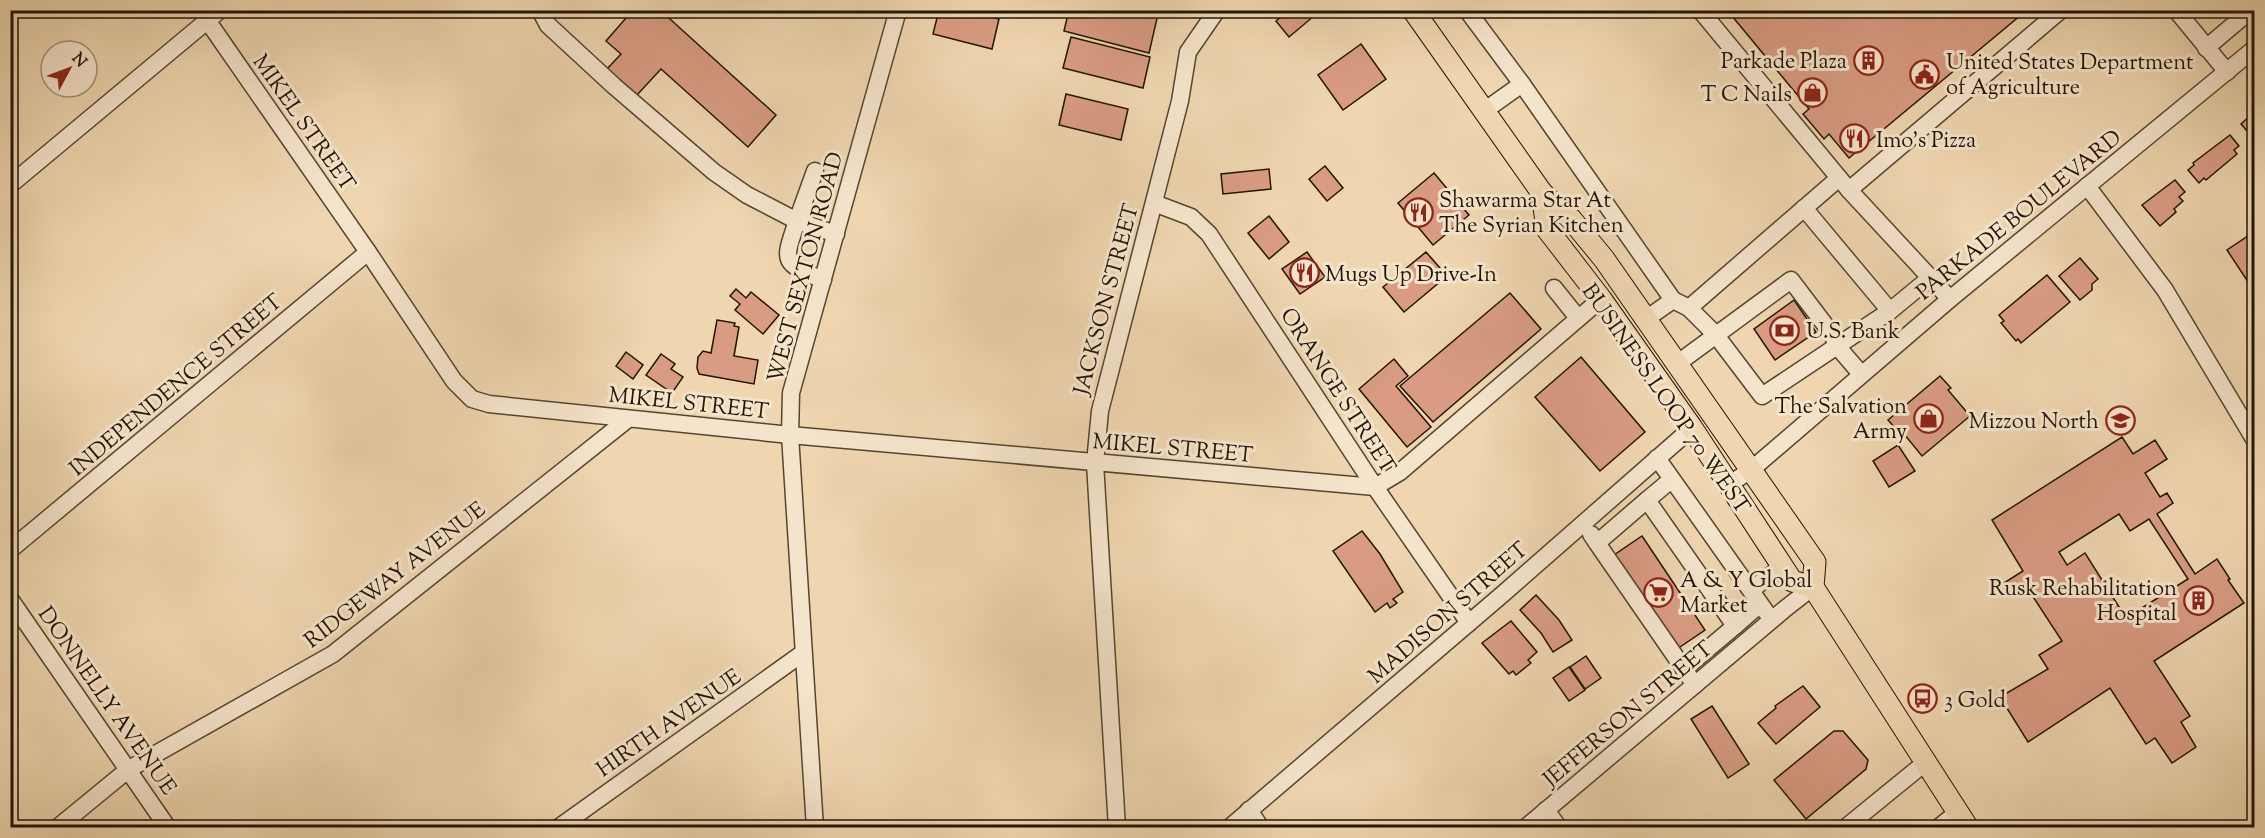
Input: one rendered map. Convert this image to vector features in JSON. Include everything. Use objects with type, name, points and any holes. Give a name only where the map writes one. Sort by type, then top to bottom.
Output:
[{"type":"main road","name":"BUSINESS LOOP 70 WEST","points":[[1413,10],[1542,193],[1571,219],[1604,259],[1752,469],[1815,562],[1813,587],[1963,820]]},
{"type":"main road","name":"BUSINESS LOOP 70 WEST","points":[[1542,193],[1547,229],[1601,299],[1692,428],[1792,581],[1813,587]]},
{"type":"street","points":[[540,10],[548,25],[622,93],[714,172],[755,200],[797,221],[836,234]]},
{"type":"street","name":"WEST SEXTON ROAD","points":[[815,828],[790,435],[791,393],[898,10]]},
{"type":"street","name":"JACKSON STREET","points":[[1117,828],[1095,463],[1100,411],[1180,101],[1188,52],[1217,10]]},
{"type":"street","points":[[1467,10],[1522,84],[1673,300],[1689,308],[1716,334],[1762,396],[1890,311],[1930,278]]},
{"type":"street","points":[[1700,10],[1844,184],[1950,299]]},
{"type":"street","points":[[1689,308],[1804,208],[1844,184],[2061,10]]},
{"type":"street","points":[[2176,10],[2227,72]]},
{"type":"street","points":[[2206,48],[2251,10]]},
{"type":"street","points":[[10,185],[209,14]]},
{"type":"street","name":"MIKEL STREET","points":[[209,14],[454,381],[472,399],[489,404],[790,435],[1376,487]]},
{"type":"street","name":"PARKADE BOULEVARD","points":[[1730,484],[1752,469],[1950,299],[2254,49]]},
{"type":"street","points":[[1484,111],[1522,84]]},
{"type":"street","points":[[814,171],[786,252],[790,265],[823,280]]},
{"type":"street","points":[[2087,186],[2165,290],[2254,439]]},
{"type":"street","name":"ORANGE STREET","points":[[1154,203],[1191,217],[1209,234],[1376,487],[1469,622]]},
{"type":"street","points":[[1804,208],[1890,311]]},
{"type":"street","name":"INDEPENDENCE STREET","points":[[10,550],[368,252]]},
{"type":"street","points":[[1678,363],[1791,280],[1832,334],[1837,346],[1861,374]]},
{"type":"street","points":[[1554,288],[1578,318]]},
{"type":"street","points":[[1376,487],[1400,472],[1601,299]]},
{"type":"street","points":[[1646,319],[1673,300]]},
{"type":"street","name":"RIDGEWAY AVENUE","points":[[57,828],[129,769],[333,654],[628,419]]},
{"type":"street","name":"MADISON STREET","points":[[1229,828],[1584,524],[1692,428]]},
{"type":"street","points":[[1657,458],[1772,620]]},
{"type":"street","points":[[1597,543],[1671,480]]},
{"type":"street","points":[[1647,500],[1735,626]]},
{"type":"street","points":[[1584,524],[1695,685]]},
{"type":"street","points":[[1750,590],[1783,566]]},
{"type":"street","name":"JEFFERSON STREET","points":[[1525,828],[1813,587]]},
{"type":"street","name":"DONNELLY AVENUE","points":[[10,599],[168,828]]},
{"type":"street","points":[[1684,669],[1761,604]]},
{"type":"street","name":"HIRTH AVENUE","points":[[558,828],[803,653]]},
{"type":"street","points":[[1845,828],[1926,762]]},
{"type":"street","points":[[1249,810],[1261,828]]},
{"type":"street","points":[[1546,810],[1559,828]]},
{"type":"street","points":[[1938,828],[1963,820]]},
{"type":"building","points":[[633,10],[660,10],[776,115],[748,147],[661,69],[637,95],[607,69],[621,54],[606,41]]},
{"type":"building","points":[[939,10],[964,10],[999,19],[992,49],[933,34]]},
{"type":"building","points":[[1069,10],[1146,10],[1158,14],[1149,53],[1064,31]]},
{"type":"building","points":[[1289,10],[1321,10],[1289,37],[1276,21]]},
{"type":"building","name":"Parkade Plaza","points":[[1727,10],[2027,10],[1849,158],[1829,134],[1824,139],[1803,114],[1809,109]]},
{"type":"building","points":[[1071,37],[1150,57],[1143,88],[1063,68]]},
{"type":"building","points":[[1361,44],[1386,79],[1343,110],[1318,75]]},
{"type":"building","points":[[1066,94],[1128,109],[1121,140],[1059,125]]},
{"type":"building","points":[[2254,112],[2254,139],[2241,124]]},
{"type":"building","points":[[2230,135],[2239,146],[2234,150],[2237,154],[2206,180],[2204,178],[2199,183],[2188,170],[2194,165],[2193,163]]},
{"type":"building","points":[[1325,166],[1343,188],[1327,201],[1309,179]]},
{"type":"building","points":[[1269,169],[1271,189],[1223,194],[1221,174]]},
{"type":"building","points":[[1434,173],[1469,215],[1433,245],[1398,203]]},
{"type":"building","points":[[2175,180],[2185,192],[2179,197],[2183,201],[2174,209],[2176,212],[2160,226],[2142,205]]},
{"type":"building","points":[[1269,216],[1289,242],[1269,259],[1248,233]]},
{"type":"building","points":[[2254,232],[2254,291],[2227,250]]},
{"type":"building","name":"Mugs Up Drive-In","points":[[1307,252],[1325,277],[1300,294],[1282,269]]},
{"type":"building","points":[[1426,252],[1447,276],[1404,312],[1383,287]]},
{"type":"building","points":[[2080,258],[2098,279],[2092,284],[2092,290],[2080,300],[2059,276]]},
{"type":"building","points":[[2047,275],[2070,302],[2021,343],[2018,339],[2016,341],[2001,323],[2004,321],[1999,315]]},
{"type":"building","points":[[736,289],[746,298],[751,292],[779,315],[763,334],[735,310],[740,304],[730,296]]},
{"type":"building","points":[[1510,293],[1541,329],[1433,422],[1400,386]]},
{"type":"building","name":"U.S. Bank","points":[[1794,300],[1816,332],[1775,360],[1754,329]]},
{"type":"building","points":[[717,320],[735,323],[734,326],[739,327],[734,356],[758,360],[754,384],[699,374],[698,357],[703,351],[711,353]]},
{"type":"building","points":[[626,352],[643,365],[633,379],[616,366]]},
{"type":"building","points":[[661,354],[675,364],[671,369],[683,377],[672,393],[646,375]]},
{"type":"building","points":[[1581,357],[1645,432],[1600,471],[1535,397]]},
{"type":"building","points":[[1394,359],[1408,376],[1396,386],[1431,427],[1407,447],[1359,389]]},
{"type":"building","points":[[1940,376],[1951,388],[1948,390],[1970,416],[1922,456],[1900,429],[1898,431],[1888,420]]},
{"type":"building","name":"Rusk Rehabilitation Hospital","points":[[2122,437],[2133,454],[2155,440],[2167,459],[2145,473],[2160,497],[2167,493],[2173,503],[2157,514],[2195,574],[2217,559],[2244,603],[2154,661],[2190,716],[2181,722],[2196,747],[2172,763],[2155,738],[2146,744],[2110,688],[2028,742],[2000,697],[2048,669],[2039,655],[2062,641],[2024,583],[2002,597],[1996,588],[2023,571],[1992,520]],"holes":[[[2119,514],[2130,531],[2149,519],[2188,579],[2126,618],[2085,553],[2067,565],[2059,552]]]},
{"type":"building","points":[[1898,445],[1915,471],[1889,487],[1873,461]]},
{"type":"building","points":[[1362,531],[1380,554],[1403,592],[1393,599],[1397,603],[1390,608],[1387,603],[1375,612],[1333,551]]},
{"type":"building","points":[[1642,536],[1705,630],[1677,649],[1614,555]]},
{"type":"building","points":[[1536,595],[1559,620],[1572,640],[1553,652],[1541,633],[1520,610]]},
{"type":"building","points":[[1511,621],[1537,652],[1528,660],[1531,663],[1516,675],[1513,671],[1509,674],[1482,643]]},
{"type":"building","points":[[1586,656],[1601,678],[1585,689],[1570,667]]},
{"type":"building","points":[[1569,667],[1585,690],[1569,701],[1553,678]]},
{"type":"building","points":[[1803,686],[1820,707],[1776,744],[1758,723],[1776,708],[1775,706]]},
{"type":"building","points":[[1712,706],[1749,764],[1728,778],[1691,719]]},
{"type":"building","points":[[1834,731],[1843,731],[1868,760],[1866,769],[1806,819],[1774,780]]},
{"type":"place","name":"Parkade Plaza","points":[[1868,60]]},
{"type":"place","name":"United States Department of Agriculture","points":[[1925,74]]},
{"type":"place","name":"T C Nails","points":[[1813,93]]},
{"type":"place","name":"Imo's Pizza","points":[[1855,139]]},
{"type":"place","name":"Shawarma Star At The Syrian Kitchen","points":[[1418,212]]},
{"type":"place","name":"Mugs Up Drive-In","points":[[1304,273]]},
{"type":"place","name":"U.S. Bank","points":[[1785,330]]},
{"type":"place","name":"The Salvation Army","points":[[1928,418]]},
{"type":"place","name":"Mizzou North","points":[[2120,420]]},
{"type":"place","name":"A & Y Global Market","points":[[1659,592]]},
{"type":"place","name":"Rusk Rehabilitation Hospital","points":[[2198,600]]},
{"type":"place","name":"3 Gold","points":[[1923,699]]}]
